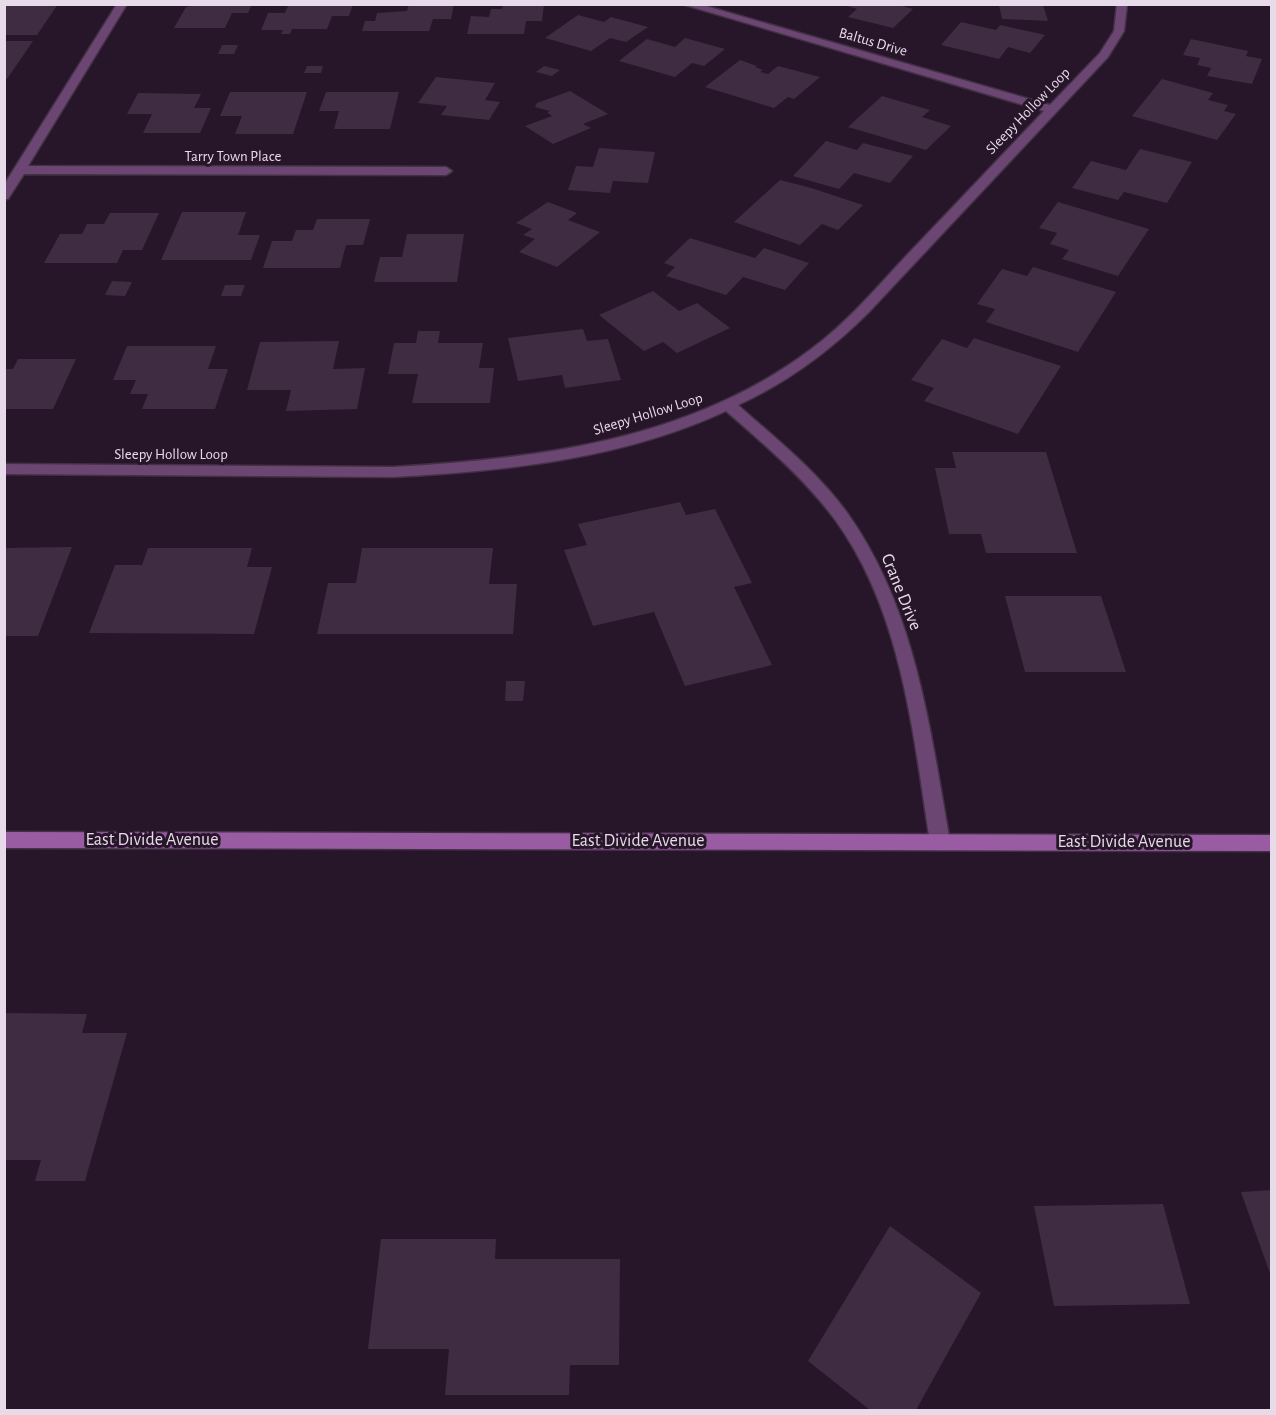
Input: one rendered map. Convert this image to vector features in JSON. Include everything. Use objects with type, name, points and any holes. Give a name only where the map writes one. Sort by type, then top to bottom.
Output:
[{"type":"street","points":[[4,196],[123,4]]},
{"type":"street","name":"Baltus Drive","points":[[687,4],[1051,109]]},
{"type":"street","name":"Sleepy Hollow Loop","points":[[4,469],[381,472],[451,470],[532,460],[626,441],[730,406],[801,364],[850,323],[1113,43],[1123,19],[1122,4]]},
{"type":"street","name":"Tarry Town Place","points":[[20,170],[446,171]]},
{"type":"street","name":"Crane Drive","points":[[730,406],[810,481],[842,518],[866,554],[884,592],[907,664],[939,842]]},
{"type":"street","name":"East Divide Avenue","points":[[4,840],[1272,843]]},
{"type":"building","points":[[4,4],[58,4],[37,35],[4,35]]},
{"type":"building","points":[[204,4],[252,4],[248,13],[232,13],[225,28],[174,28],[186,7]]},
{"type":"building","points":[[353,4],[349,16],[332,16],[327,29],[292,29],[290,34],[281,34],[283,30],[261,30],[268,13],[285,13],[288,6]]},
{"type":"building","points":[[409,4],[454,4],[451,19],[433,19],[429,31],[362,31],[365,21],[375,21],[377,13],[407,11]]},
{"type":"building","points":[[503,4],[544,5],[542,21],[526,21],[524,34],[467,34],[471,16],[489,17],[491,9],[502,9]]},
{"type":"building","points":[[841,4],[896,4],[913,9],[893,28],[848,17],[857,9]]},
{"type":"building","points":[[999,5],[1043,5],[1048,21],[1002,19]]},
{"type":"building","points":[[578,15],[604,22],[611,17],[648,27],[626,42],[610,38],[591,51],[545,38]]},
{"type":"building","points":[[961,22],[996,30],[1000,25],[1045,35],[1030,53],[1008,47],[999,59],[941,45]]},
{"type":"building","points":[[685,38],[725,49],[704,66],[692,63],[675,77],[619,61],[647,39],[675,47]]},
{"type":"building","points":[[1191,39],[1248,51],[1246,56],[1262,59],[1252,84],[1207,76],[1211,68],[1197,65],[1200,58],[1183,55]]},
{"type":"building","points":[[4,41],[33,41],[7,79],[4,79]]},
{"type":"building","points":[[222,45],[238,45],[234,54],[218,54]]},
{"type":"building","points":[[740,60],[757,66],[755,67],[763,70],[760,72],[768,74],[778,66],[820,77],[794,99],[788,97],[774,108],[705,87]]},
{"type":"building","points":[[307,66],[323,66],[321,73],[304,73]]},
{"type":"building","points":[[544,66],[560,70],[552,76],[536,72]]},
{"type":"building","points":[[436,77],[495,83],[485,100],[500,102],[489,120],[441,115],[447,106],[418,103]]},
{"type":"building","points":[[1162,79],[1213,93],[1208,100],[1228,105],[1224,111],[1236,114],[1217,140],[1132,116]]},
{"type":"building","points":[[570,91],[608,114],[583,124],[591,128],[553,144],[525,126],[552,116],[547,112],[550,111],[535,107],[537,103]]},
{"type":"building","points":[[230,92],[307,92],[293,134],[235,134],[242,116],[220,116]]},
{"type":"building","points":[[326,92],[399,92],[390,129],[334,129],[339,111],[319,111]]},
{"type":"building","points":[[138,93],[201,94],[194,108],[211,108],[200,133],[143,133],[152,114],[127,114]]},
{"type":"building","points":[[882,96],[930,110],[922,117],[951,126],[926,150],[848,127]]},
{"type":"building","points":[[826,141],[857,150],[863,143],[913,156],[890,183],[854,173],[839,189],[793,176]]},
{"type":"building","points":[[599,148],[655,152],[648,183],[613,181],[610,193],[568,190],[576,166],[593,167]]},
{"type":"building","points":[[1140,149],[1192,162],[1167,203],[1124,192],[1118,200],[1072,188],[1091,161],[1126,170]]},
{"type":"building","points":[[780,180],[863,205],[838,230],[822,224],[800,245],[734,222]]},
{"type":"building","points":[[548,202],[577,213],[568,220],[600,232],[557,267],[519,252],[535,239],[523,235],[532,229],[516,223]]},
{"type":"building","points":[[1058,202],[1149,229],[1118,276],[1062,259],[1069,250],[1050,244],[1057,233],[1039,228]]},
{"type":"building","points":[[182,212],[246,212],[238,235],[260,235],[251,260],[161,260]]},
{"type":"building","points":[[110,213],[159,213],[142,250],[123,250],[117,263],[44,263],[60,234],[82,234],[87,224],[104,224]]},
{"type":"building","points":[[317,219],[370,219],[363,245],[346,245],[340,268],[263,268],[272,241],[292,241],[296,230],[313,230]]},
{"type":"building","points":[[407,234],[464,234],[457,282],[374,282],[380,257],[402,257]]},
{"type":"building","points":[[690,238],[755,258],[764,248],[809,263],[785,290],[743,277],[726,295],[666,276],[675,267],[664,263]]},
{"type":"building","points":[[1033,267],[1116,292],[1078,352],[986,322],[995,309],[977,304],[1002,269],[1027,276]]},
{"type":"building","points":[[112,281],[132,282],[125,296],[105,295]]},
{"type":"building","points":[[225,285],[245,285],[241,296],[221,296]]},
{"type":"building","points":[[653,291],[679,311],[697,303],[730,328],[677,353],[663,342],[644,351],[599,315]]},
{"type":"building","points":[[583,329],[587,341],[608,339],[621,380],[565,388],[562,375],[518,381],[508,338]]},
{"type":"building","points":[[418,331],[440,331],[438,343],[483,343],[479,368],[494,368],[490,403],[412,403],[418,374],[388,374],[394,343],[416,343]]},
{"type":"building","points":[[974,338],[1061,366],[1018,434],[924,401],[934,388],[911,380],[942,339],[967,348]]},
{"type":"building","points":[[339,341],[333,369],[365,368],[357,409],[286,411],[291,390],[247,390],[260,342]]},
{"type":"building","points":[[127,346],[216,346],[208,369],[228,369],[215,409],[142,409],[148,394],[130,394],[136,380],[113,380]]},
{"type":"building","points":[[18,359],[76,359],[53,409],[4,409],[4,369],[13,369]]},
{"type":"building","points":[[952,452],[1046,452],[1077,553],[986,553],[981,534],[949,534],[935,468],[956,468]]},
{"type":"building","points":[[680,502],[686,515],[715,509],[752,583],[734,587],[772,665],[685,686],[654,612],[593,626],[564,550],[587,545],[578,524]]},
{"type":"building","points":[[72,547],[38,636],[4,636],[4,548]]},
{"type":"building","points":[[148,548],[252,548],[247,567],[272,567],[254,634],[89,633],[115,565],[142,565]]},
{"type":"building","points":[[362,548],[493,548],[489,584],[517,584],[513,634],[317,634],[328,583],[356,583]]},
{"type":"building","points":[[1005,596],[1101,596],[1126,672],[1025,672]]},
{"type":"building","points":[[506,681],[525,681],[523,701],[505,701]]},
{"type":"building","points":[[4,1013],[87,1014],[82,1033],[127,1033],[85,1181],[35,1181],[41,1160],[4,1160]]},
{"type":"building","points":[[1272,1190],[1272,1276],[1271,1276],[1241,1192]]},
{"type":"building","points":[[1163,1204],[1190,1304],[1054,1306],[1034,1206]]},
{"type":"building","points":[[890,1226],[981,1293],[916,1410],[870,1410],[808,1361]]},
{"type":"building","points":[[381,1239],[496,1239],[495,1259],[620,1259],[619,1365],[570,1365],[569,1395],[445,1395],[449,1349],[368,1349]]}]
